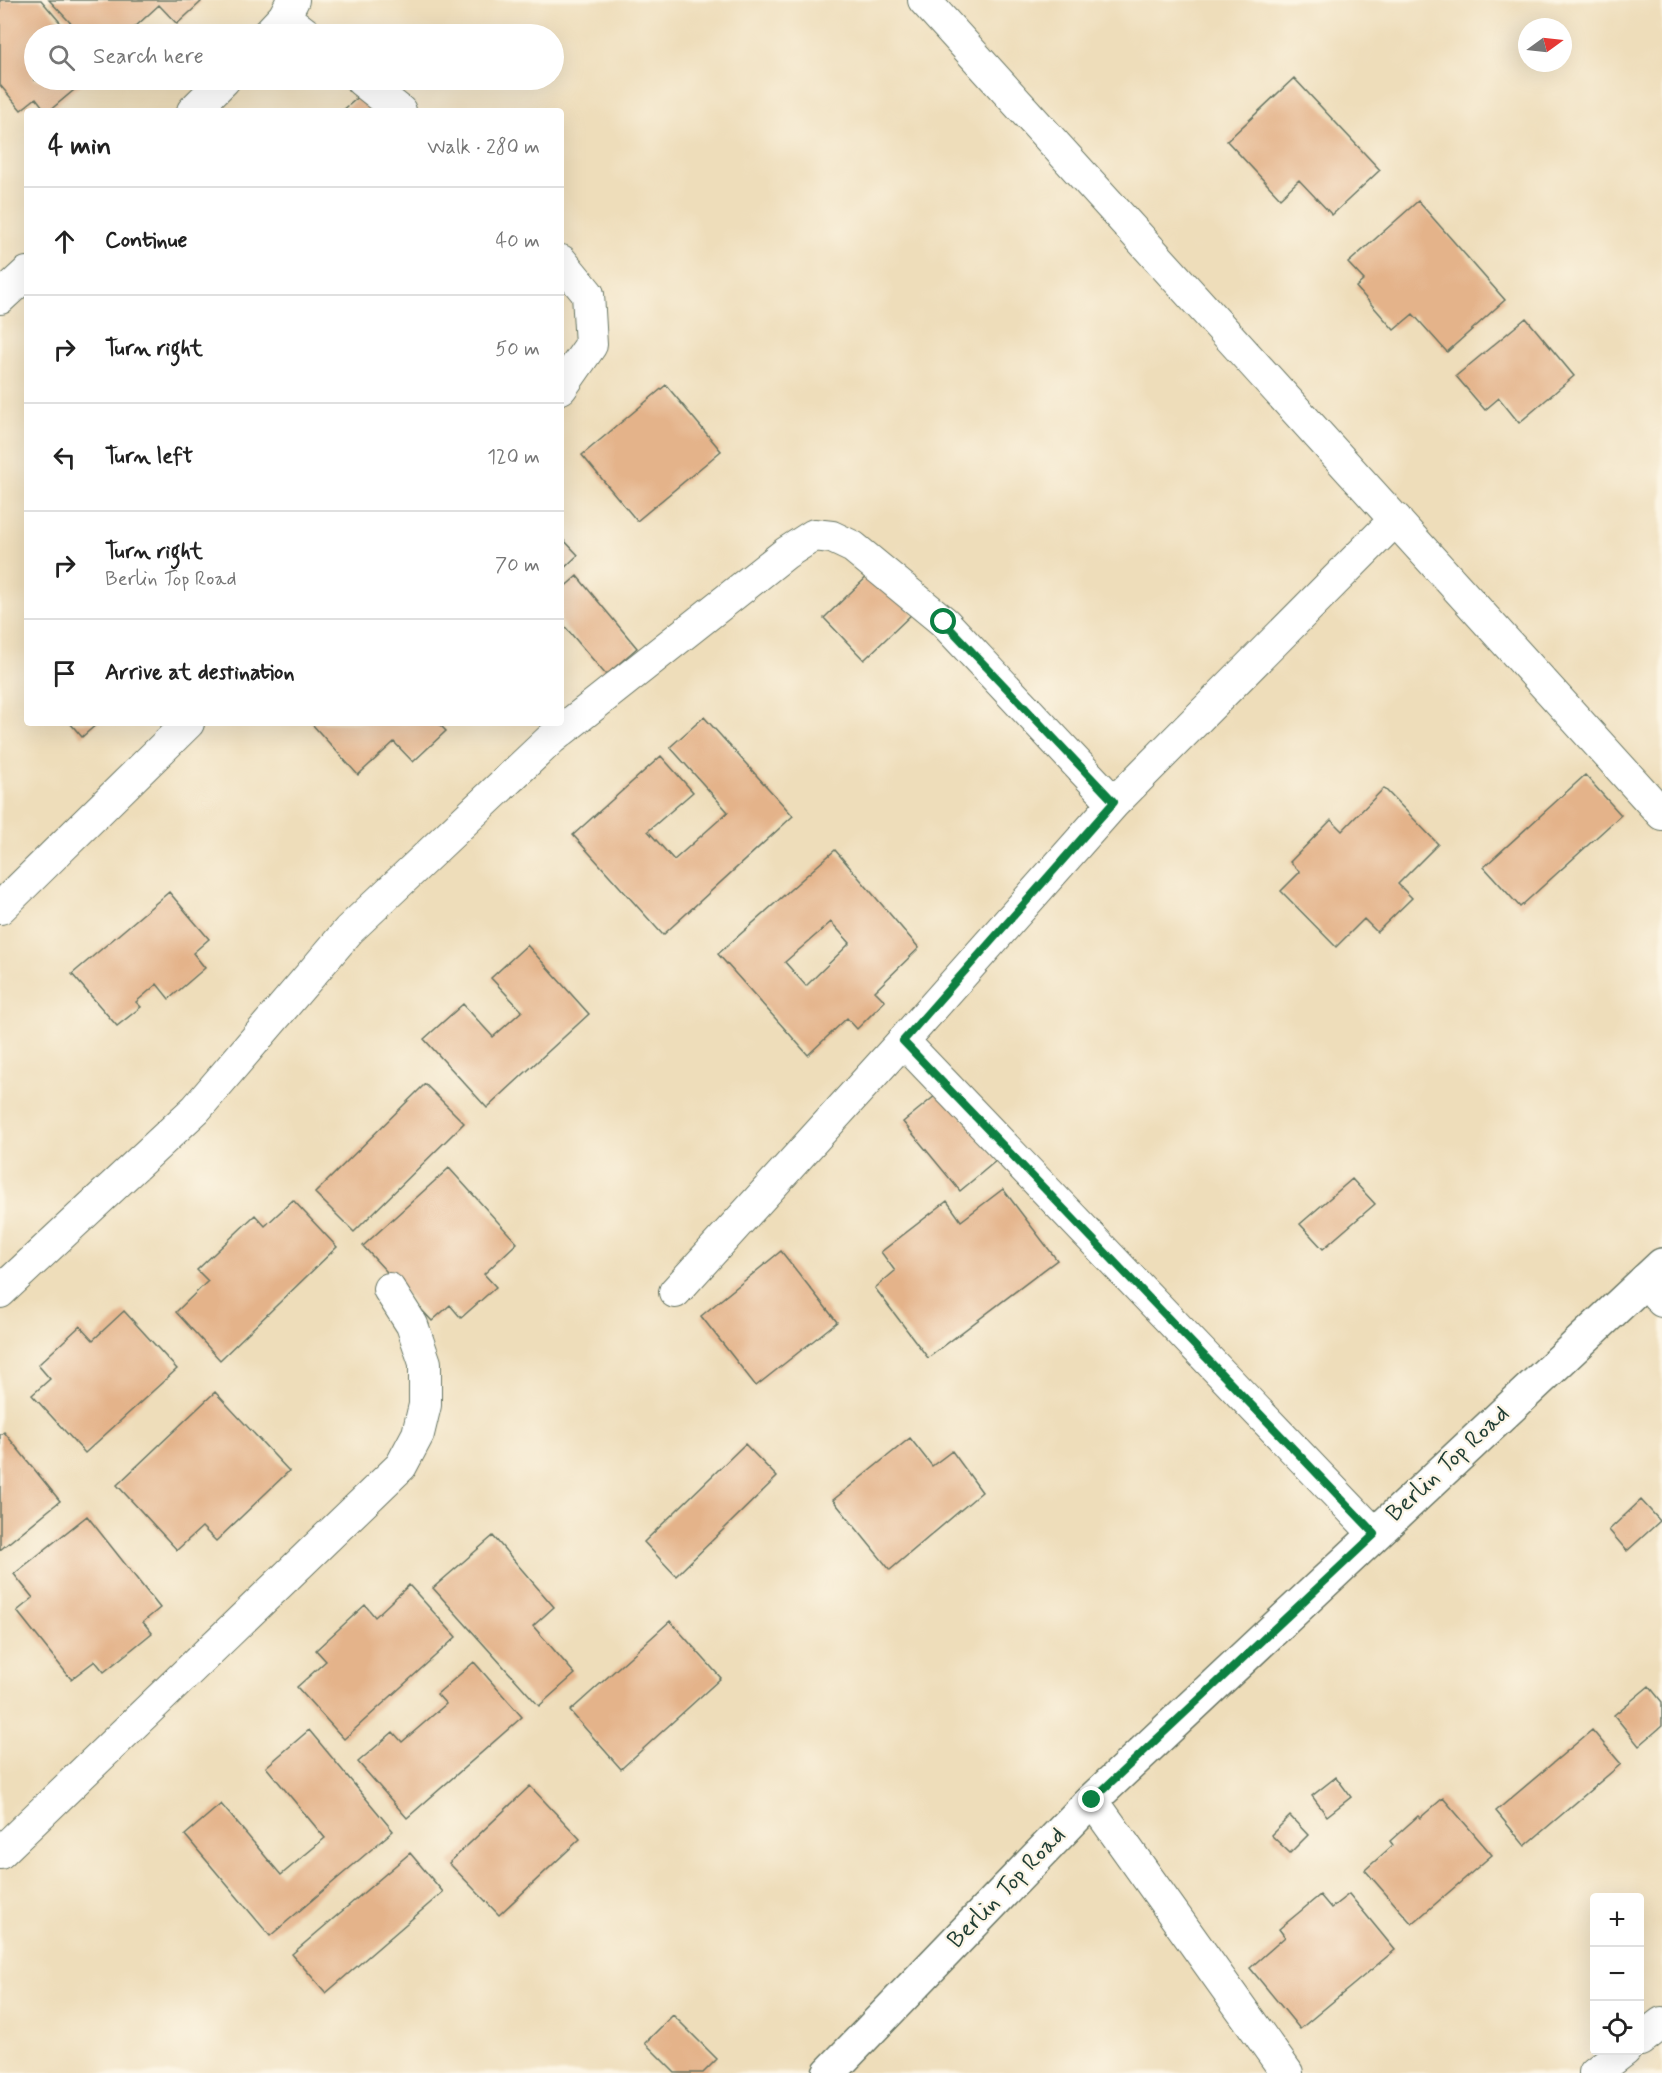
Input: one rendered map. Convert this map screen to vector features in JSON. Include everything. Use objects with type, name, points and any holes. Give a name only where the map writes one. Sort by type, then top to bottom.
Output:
[{"type":"street","points":[[924,0],[1662,814]]},
{"type":"street","points":[[197,108],[214,90]]},
{"type":"street","points":[[374,90],[396,108]]},
{"type":"street","points":[[564,265],[588,294],[591,345],[564,384]]},
{"type":"street","points":[[675,1292],[903,1041],[1114,802],[1396,519]]},
{"type":"street","points":[[0,1292],[196,1109],[349,930],[551,740],[786,553],[814,535],[832,537],[853,547],[944,622],[1114,802]]},
{"type":"street","points":[[0,908],[186,726]]},
{"type":"street","points":[[903,1041],[1375,1534]]},
{"type":"street","name":"Berlin Top Road","points":[[829,2073],[1092,1800],[1375,1534],[1656,1282]]},
{"type":"street","points":[[0,1853],[401,1466],[418,1434],[425,1405],[425,1363],[412,1324],[388,1289]]},
{"type":"street","points":[[1092,1800],[1287,2073]]},
{"type":"street","points":[[1644,2037],[1662,2023]]},
{"type":"street","points":[[1595,2073],[1618,2055]]},
{"type":"building","points":[[0,0],[41,0],[61,24],[24,24],[24,90],[74,90],[53,108],[44,108],[36,98],[21,110],[0,85]]},
{"type":"building","points":[[49,0],[199,0],[201,2],[177,24],[159,5],[138,24],[72,24]]},
{"type":"building","points":[[1294,78],[1380,170],[1332,215],[1299,180],[1280,198],[1227,141]]},
{"type":"building","points":[[361,95],[372,108],[346,108]]},
{"type":"building","points":[[1418,201],[1505,300],[1447,352],[1413,314],[1394,330],[1356,287],[1364,280],[1348,263]]},
{"type":"building","points":[[1526,318],[1574,376],[1519,423],[1499,398],[1485,410],[1456,376]]},
{"type":"building","points":[[666,385],[721,451],[637,521],[582,455]]},
{"type":"building","points":[[564,540],[578,555],[564,568]]},
{"type":"building","points":[[873,571],[913,613],[864,660],[824,618]]},
{"type":"building","points":[[577,576],[637,648],[606,675],[564,626],[564,587]]},
{"type":"building","points":[[704,717],[793,816],[663,935],[573,835],[661,756],[693,792],[648,831],[674,860],[728,812],[670,747]]},
{"type":"building","points":[[73,726],[95,726],[82,737]]},
{"type":"building","points":[[314,726],[441,726],[446,731],[413,762],[394,742],[358,775]]},
{"type":"building","points":[[1585,775],[1621,815],[1520,907],[1484,867]]},
{"type":"building","points":[[1384,788],[1438,844],[1398,884],[1412,898],[1377,932],[1364,919],[1336,947],[1281,891],[1300,872],[1290,862],[1331,820],[1342,831]]},
{"type":"building","points":[[835,850],[919,948],[875,991],[885,1001],[857,1029],[847,1018],[808,1055],[718,954]],"holes":[[[831,922],[850,943],[806,986],[785,962]]]},
{"type":"building","points":[[169,892],[209,939],[193,953],[205,968],[169,999],[157,984],[136,1002],[141,1007],[117,1026],[72,974]]},
{"type":"building","points":[[527,945],[589,1014],[487,1108],[424,1039],[463,1004],[493,1037],[522,1011],[491,978]]},
{"type":"building","points":[[425,1084],[464,1123],[354,1232],[315,1193]]},
{"type":"building","points":[[941,1091],[997,1160],[960,1191],[903,1122]]},
{"type":"building","points":[[449,1168],[517,1243],[484,1274],[496,1287],[461,1318],[450,1305],[432,1321],[363,1246]]},
{"type":"building","points":[[1352,1179],[1375,1204],[1323,1249],[1300,1224]]},
{"type":"building","points":[[1003,1189],[1057,1260],[928,1358],[875,1288],[895,1271],[881,1252],[947,1201],[961,1221]]},
{"type":"building","points":[[293,1200],[337,1247],[220,1360],[176,1312],[208,1281],[197,1270],[255,1215],[265,1226]]},
{"type":"building","points":[[781,1251],[837,1322],[756,1386],[701,1316]]},
{"type":"building","points":[[124,1311],[177,1369],[85,1453],[32,1395],[50,1379],[38,1365],[80,1326],[93,1340]]},
{"type":"building","points":[[215,1392],[289,1471],[216,1541],[202,1527],[177,1550],[117,1485]]},
{"type":"building","points":[[4,1432],[60,1501],[0,1550],[0,1435]]},
{"type":"building","points":[[910,1438],[932,1466],[952,1451],[982,1492],[890,1570],[833,1500]]},
{"type":"building","points":[[745,1444],[777,1477],[676,1576],[644,1542]]},
{"type":"building","points":[[1641,1500],[1660,1521],[1627,1551],[1609,1530]]},
{"type":"building","points":[[87,1516],[160,1608],[143,1622],[152,1633],[104,1672],[95,1661],[71,1679],[17,1611],[33,1598],[14,1574]]},
{"type":"building","points":[[493,1536],[554,1607],[533,1626],[575,1674],[539,1706],[433,1588]]},
{"type":"building","points":[[409,1585],[456,1637],[344,1739],[297,1687],[326,1661],[316,1650],[365,1605],[375,1617]]},
{"type":"building","points":[[670,1621],[721,1678],[621,1769],[570,1711]]},
{"type":"building","points":[[474,1662],[522,1717],[407,1818],[358,1762],[393,1732],[402,1742],[446,1704],[437,1694]]},
{"type":"building","points":[[1649,1686],[1662,1702],[1662,1726],[1639,1746],[1614,1715]]},
{"type":"building","points":[[309,1730],[393,1831],[270,1936],[185,1835],[221,1804],[281,1875],[325,1838],[266,1767]]},
{"type":"building","points":[[1592,1730],[1621,1764],[1525,1846],[1496,1811]]},
{"type":"building","points":[[1336,1777],[1351,1797],[1327,1816],[1312,1796]]},
{"type":"building","points":[[530,1786],[580,1839],[499,1915],[449,1863]]},
{"type":"building","points":[[1443,1798],[1492,1855],[1412,1924],[1365,1870],[1393,1845],[1390,1841]]},
{"type":"building","points":[[1290,1816],[1308,1835],[1290,1853],[1271,1835]]},
{"type":"building","points":[[410,1853],[443,1892],[326,1993],[292,1954]]},
{"type":"building","points":[[1349,1894],[1395,1950],[1300,2029],[1250,1968],[1285,1937],[1279,1929],[1320,1895],[1331,1908]]},
{"type":"building","points":[[673,2015],[717,2059],[703,2073],[675,2073],[645,2043]]},
{"type":"route","points":[[944,622],[1114,802],[903,1041],[1375,1534],[1092,1800]]}]
